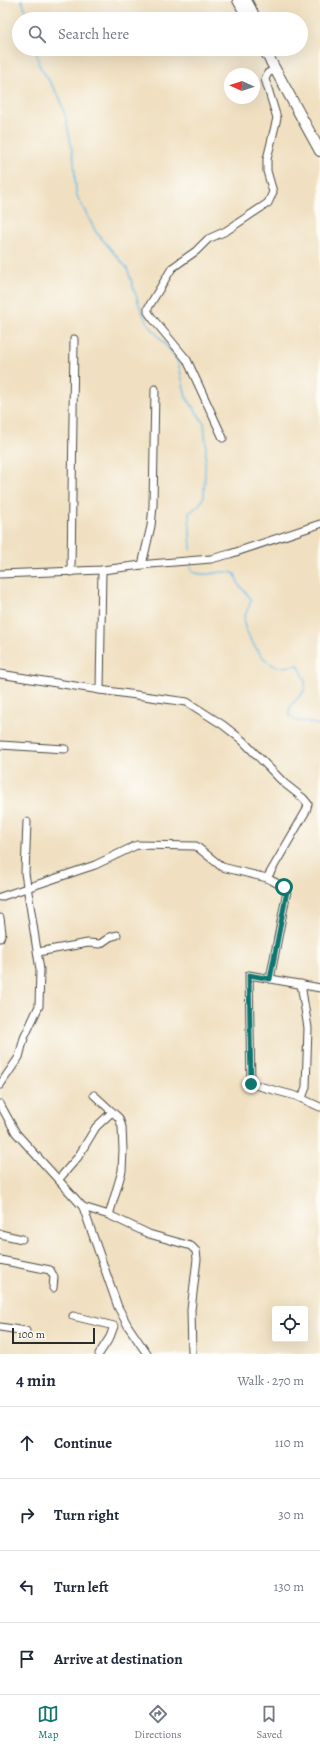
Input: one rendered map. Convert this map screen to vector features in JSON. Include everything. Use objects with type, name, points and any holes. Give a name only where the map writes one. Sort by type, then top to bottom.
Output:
[{"type":"main road","points":[[238,0],[244,12]]},
{"type":"main road","points":[[246,0],[252,12]]},
{"type":"main road","points":[[268,56],[320,151]]},
{"type":"main road","points":[[275,56],[320,138]]},
{"type":"street","points":[[223,438],[187,360],[152,319],[148,312],[148,308],[172,268],[196,251],[208,239],[226,231],[268,203],[273,192],[267,171],[267,159],[276,118],[275,107],[265,79],[268,73],[275,69]]},
{"type":"street","points":[[71,572],[74,339]]},
{"type":"street","points":[[142,565],[151,526],[153,506],[154,389]]},
{"type":"street","points":[[0,574],[102,570],[211,559],[320,524]]},
{"type":"street","points":[[100,690],[102,570]]},
{"type":"street","points":[[0,674],[187,702],[223,725],[242,740],[284,783],[304,798],[308,804],[306,811],[267,878]]},
{"type":"street","points":[[0,745],[65,749]]},
{"type":"street","points":[[0,1085],[19,1057],[24,1038],[39,1006],[40,970],[26,888],[27,822]]},
{"type":"street","points":[[0,897],[95,865],[137,845],[196,846],[222,867],[267,878],[284,887],[287,891],[270,979]]},
{"type":"street","points":[[0,918],[2,933],[0,938]]},
{"type":"street","points":[[38,952],[88,943],[100,944],[110,937],[117,935]]},
{"type":"street","points":[[320,988],[249,975],[251,1044],[250,1081],[252,1085],[302,1098],[320,1107]]},
{"type":"street","points":[[301,984],[308,1028],[306,1087],[302,1098]]},
{"type":"street","points":[[94,1095],[119,1118],[122,1126],[122,1171],[109,1215]]},
{"type":"street","points":[[0,1104],[16,1133],[83,1207],[118,1307],[128,1326],[147,1354]]},
{"type":"street","points":[[59,1179],[78,1157],[96,1127],[112,1112]]},
{"type":"street","points":[[83,1207],[109,1215],[149,1234],[191,1246],[196,1251],[197,1259],[191,1310],[192,1354]]},
{"type":"street","points":[[0,1234],[22,1239]]},
{"type":"street","points":[[0,1260],[50,1270],[54,1277],[53,1288]]},
{"type":"street","points":[[73,1316],[114,1326],[110,1337],[99,1354]]},
{"type":"street","points":[[0,1327],[26,1331]]},
{"type":"waterway","points":[[22,0],[26,12]]},
{"type":"waterway","points":[[37,56],[39,65],[60,98],[66,119],[74,160],[76,193],[79,200],[96,232],[127,268],[141,310],[149,325],[175,356],[179,366],[186,397],[204,423],[206,443],[204,496],[200,504],[189,513],[191,550]]},
{"type":"waterway","points":[[191,567],[193,572],[199,574],[225,572],[235,574],[239,585],[251,599],[244,620],[247,633],[251,641],[262,656],[274,666],[282,667],[298,665],[304,677],[304,691],[293,703],[290,708],[289,715],[295,720],[320,725]]},
{"type":"route","points":[[251,1084],[249,975],[270,979],[287,891],[284,887]]}]
